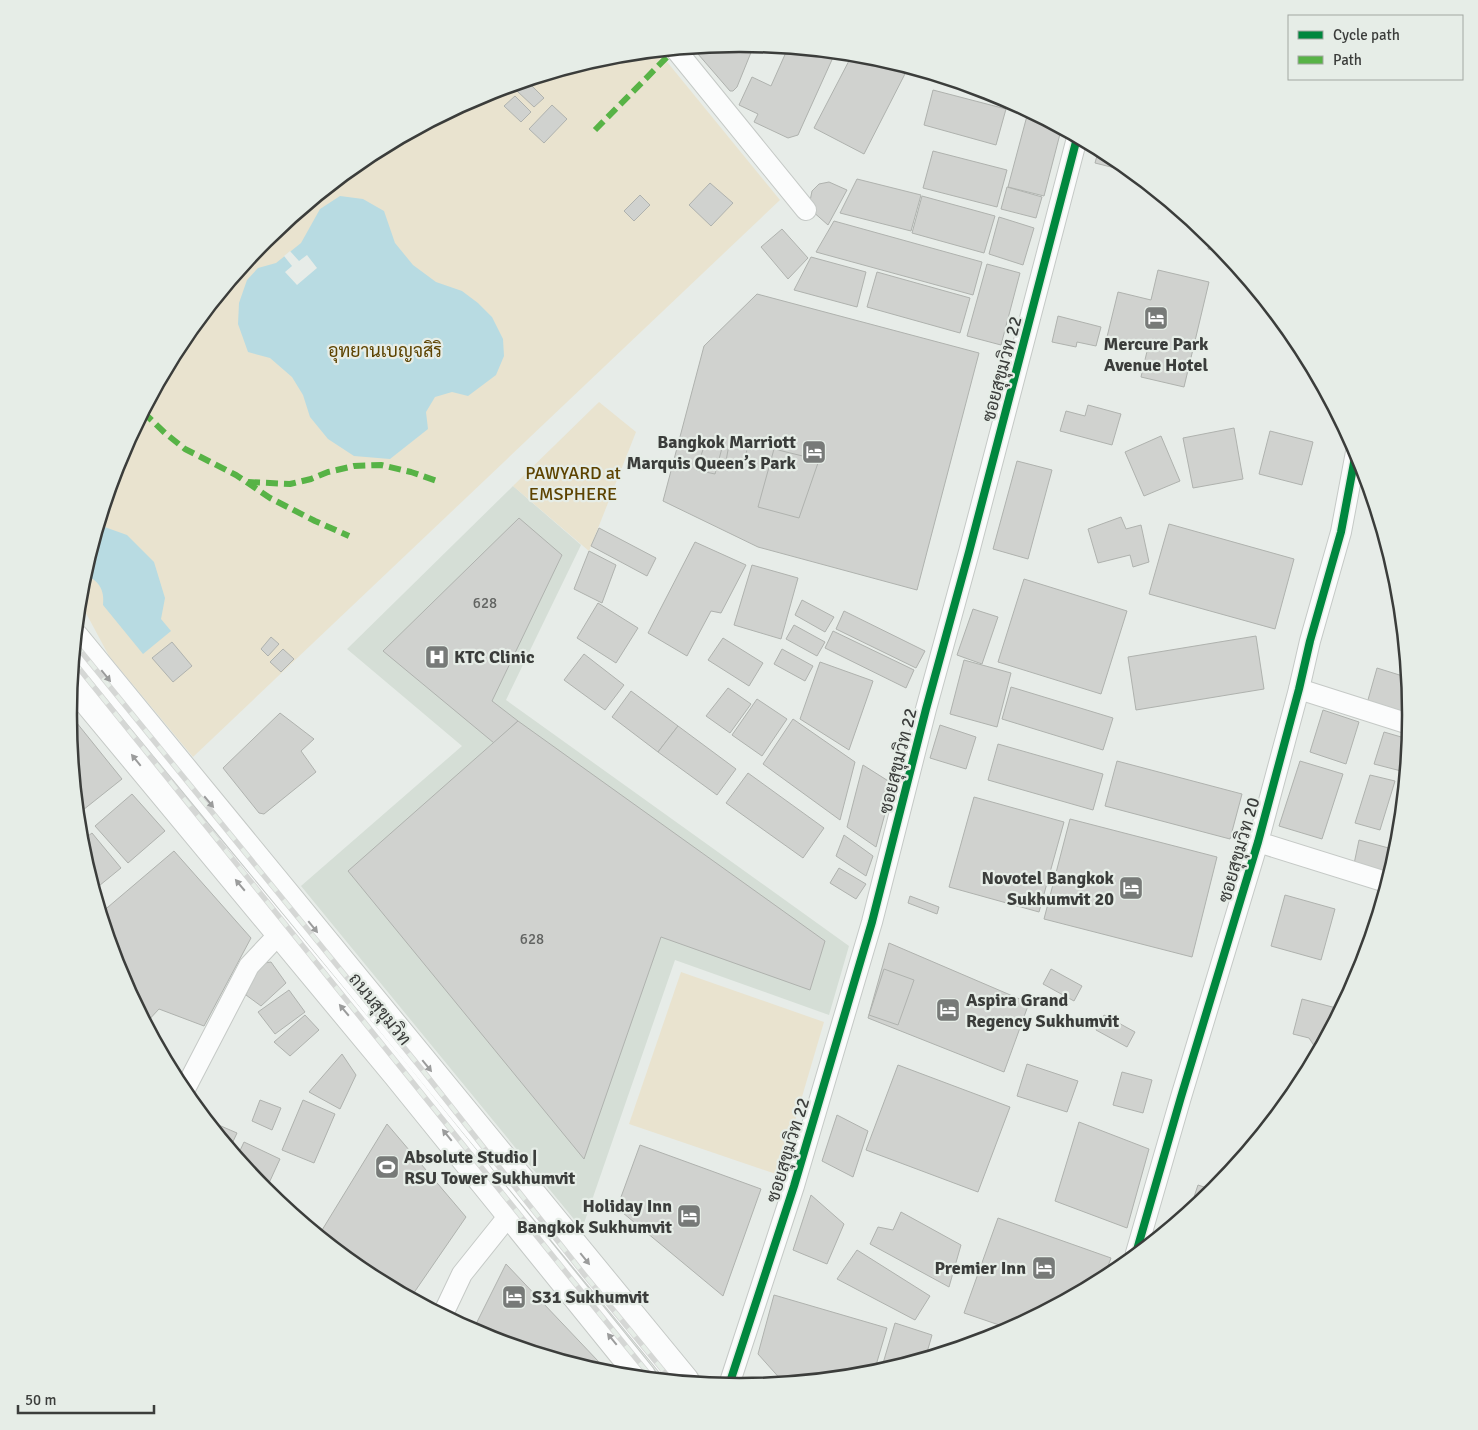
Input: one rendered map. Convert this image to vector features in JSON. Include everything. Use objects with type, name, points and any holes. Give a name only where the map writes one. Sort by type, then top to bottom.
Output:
[{"type":"main road","name":"ถนนสุขุมวิท","points":[[81,645],[680,1374]]},
{"type":"main road","name":"ถนนสุขุมวิท","points":[[78,689],[280,933],[636,1369]]},
{"type":"main road","points":[[510,1214],[532,1194]]},
{"type":"street","points":[[680,55],[806,210]]},
{"type":"street","name":"ซอยสุขุมวิท 22","points":[[731,1378],[794,1186],[874,914],[926,709],[1076,145]]},
{"type":"street","name":"ซอยสุขุมวิท 20","points":[[1139,1243],[1258,842],[1310,641],[1341,532],[1353,467]]},
{"type":"street","points":[[1299,689],[1402,722]]},
{"type":"street","points":[[1258,842],[1380,880]]},
{"type":"street","points":[[188,1083],[249,966],[280,933]]},
{"type":"street","points":[[446,1309],[462,1274],[510,1214]]},
{"type":"shaded area","points":[[513,486],[581,545],[506,700],[849,946],[829,1015],[675,960],[582,1229],[301,886],[462,746],[347,649]]},
{"type":"green space","name":"อุทยานเบญจสิริ","points":[[663,57],[780,200],[193,757],[109,656],[85,611],[99,544],[112,502],[127,461],[165,384],[213,312],[241,278],[302,217],[336,189],[408,141],[446,121],[485,103],[568,75],[610,65]]},
{"type":"green space","name":"PAWYARD at EMSPHERE","points":[[599,402],[636,432],[589,551],[513,486]]},
{"type":"green space","points":[[681,972],[824,1022],[779,1175],[629,1124]]},
{"type":"water","points":[[340,196],[363,199],[384,211],[395,243],[413,265],[436,282],[462,291],[478,303],[492,317],[503,339],[504,356],[496,375],[468,396],[452,392],[435,397],[426,412],[428,429],[390,459],[354,456],[328,439],[310,417],[303,395],[292,377],[270,358],[248,352],[238,324],[239,303],[247,280],[258,268],[276,263],[301,243],[320,209]]},
{"type":"water","points":[[104,527],[127,535],[154,562],[165,598],[161,619],[171,631],[143,654],[103,605],[102,590],[91,578]]},
{"type":"pier","points":[[290,251],[299,261],[307,255],[317,268],[297,285],[285,272],[292,266],[284,256]]},
{"type":"building","points":[[751,53],[737,87],[733,91],[730,91],[698,54]]},
{"type":"building","points":[[785,54],[832,59],[798,135],[788,138],[754,122],[758,114],[739,105],[752,77],[771,86]]},
{"type":"building","points":[[848,62],[905,74],[864,154],[814,128]]},
{"type":"building","points":[[532,86],[544,98],[534,107],[517,91]]},
{"type":"building","points":[[933,90],[1006,109],[996,145],[924,125]]},
{"type":"building","points":[[515,96],[531,112],[521,122],[504,106]]},
{"type":"building","points":[[552,105],[567,119],[544,143],[529,129]]},
{"type":"building","points":[[1026,118],[1060,136],[1044,196],[1008,187]]},
{"type":"building","points":[[933,151],[1007,170],[997,207],[923,188]]},
{"type":"building","points":[[1097,157],[1111,167],[1095,163]]},
{"type":"building","points":[[857,179],[921,195],[911,231],[840,213]]},
{"type":"building","points":[[829,182],[847,190],[828,225],[811,210],[810,201],[812,191],[819,184]]},
{"type":"building","points":[[710,183],[733,203],[711,226],[689,205]]},
{"type":"building","points":[[1007,187],[1042,197],[1036,218],[1001,209]]},
{"type":"building","points":[[640,195],[650,205],[634,221],[624,211]]},
{"type":"building","points":[[922,196],[995,216],[984,253],[912,233]]},
{"type":"building","points":[[999,217],[1034,228],[1023,265],[989,254]]},
{"type":"building","points":[[834,221],[982,262],[973,295],[816,252]]},
{"type":"building","points":[[782,229],[808,258],[788,279],[761,247]]},
{"type":"building","points":[[811,257],[866,272],[857,307],[794,290]]},
{"type":"building","points":[[987,264],[1020,273],[1001,345],[967,336]]},
{"type":"building","name":"Mercure Park Avenue Hotel","points":[[1158,270],[1209,282],[1184,387],[1141,377],[1148,347],[1107,337],[1118,292],[1151,300]]},
{"type":"building","points":[[877,272],[970,298],[960,333],[867,307]]},
{"type":"building","name":"Bangkok Marriott Marquis Queen’s Park","points":[[757,294],[979,353],[917,590],[758,547],[663,501],[704,346]]},
{"type":"building","points":[[1058,316],[1101,327],[1096,346],[1077,342],[1076,347],[1052,342]]},
{"type":"building","points":[[1088,405],[1121,414],[1112,445],[1060,431],[1066,411],[1085,416]]},
{"type":"building","points":[[1234,428],[1243,479],[1193,488],[1183,438]]},
{"type":"building","points":[[1270,431],[1313,442],[1302,485],[1259,474]]},
{"type":"building","points":[[1161,436],[1180,481],[1144,496],[1125,452]]},
{"type":"building","points":[[730,439],[749,442],[743,466],[726,461]]},
{"type":"building","points":[[706,441],[722,448],[715,474],[696,470]]},
{"type":"building","points":[[774,449],[819,460],[799,518],[758,507]]},
{"type":"building","points":[[1017,461],[1052,470],[1028,559],[993,549]]},
{"type":"building","points":[[1121,517],[1126,529],[1141,525],[1149,562],[1133,567],[1130,555],[1098,563],[1088,529]]},
{"type":"building","points":[[519,518],[562,555],[492,701],[518,721],[494,743],[383,651]]},
{"type":"building","points":[[1169,524],[1294,559],[1275,629],[1149,594]]},
{"type":"building","points":[[599,528],[656,558],[647,576],[591,546]]},
{"type":"building","points":[[695,542],[746,565],[721,613],[711,611],[687,656],[648,633]]},
{"type":"building","points":[[589,551],[616,565],[602,603],[574,589]]},
{"type":"building","points":[[752,565],[798,578],[781,639],[734,625]]},
{"type":"building","points":[[1024,579],[1127,611],[1101,694],[998,662]]},
{"type":"building","points":[[802,600],[834,617],[825,632],[795,615]]},
{"type":"building","points":[[598,603],[638,628],[616,663],[577,638]]},
{"type":"building","points":[[973,609],[998,617],[982,664],[957,655]]},
{"type":"building","points":[[844,611],[925,651],[916,668],[836,629]]},
{"type":"building","points":[[794,625],[825,642],[817,656],[786,639]]},
{"type":"building","points":[[833,631],[914,670],[906,688],[825,648]]},
{"type":"building","points":[[1256,636],[1264,689],[1136,710],[1128,657]]},
{"type":"building","points":[[271,637],[279,644],[268,656],[261,649]]},
{"type":"building","points":[[723,638],[763,663],[749,686],[708,660]]},
{"type":"building","points":[[172,642],[192,666],[173,682],[152,658]]},
{"type":"building","points":[[283,649],[294,659],[281,672],[270,662]]},
{"type":"building","points":[[782,649],[813,666],[805,681],[774,664]]},
{"type":"building","points":[[584,654],[624,685],[605,710],[564,680]]},
{"type":"building","points":[[964,660],[1011,673],[997,727],[950,714]]},
{"type":"building","points":[[820,662],[873,681],[849,750],[800,719]]},
{"type":"building","points":[[1377,668],[1400,675],[1402,714],[1366,707]]},
{"type":"building","points":[[1011,687],[1113,718],[1103,750],[1002,719]]},
{"type":"building","points":[[728,688],[751,704],[730,733],[706,716]]},
{"type":"building","points":[[631,691],[678,726],[658,752],[612,717]]},
{"type":"building","points":[[757,699],[787,719],[762,756],[732,735]]},
{"type":"building","points":[[1323,710],[1359,722],[1346,764],[1310,752]]},
{"type":"building","points":[[280,713],[314,739],[301,751],[316,772],[264,814],[259,813],[223,768]]},
{"type":"building","points":[[793,719],[855,762],[840,820],[763,764]]},
{"type":"building","points":[[518,721],[825,941],[810,990],[661,937],[584,1159],[348,871]]},
{"type":"building","points":[[77,723],[122,779],[83,810],[78,758]]},
{"type":"building","points":[[940,725],[976,737],[966,769],[930,758]]},
{"type":"building","points":[[678,726],[736,769],[717,795],[658,752]]},
{"type":"building","points":[[1384,732],[1401,737],[1399,770],[1374,764]]},
{"type":"building","points":[[998,744],[1103,774],[1093,810],[988,780]]},
{"type":"building","points":[[1117,761],[1242,794],[1230,839],[1105,806]]},
{"type":"building","points":[[1300,761],[1343,774],[1322,839],[1279,826]]},
{"type":"building","points":[[863,765],[893,784],[876,847],[847,827]]},
{"type":"building","points":[[748,773],[824,828],[803,858],[726,803]]},
{"type":"building","points":[[1370,775],[1395,781],[1380,830],[1355,823]]},
{"type":"building","points":[[132,794],[165,831],[128,863],[95,826]]},
{"type":"building","points":[[974,797],[1064,822],[1039,912],[949,887]]},
{"type":"building","name":"Novotel Bangkok Sukhumvit 20","points":[[1070,819],[1217,857],[1192,957],[1044,919]]},
{"type":"building","points":[[92,833],[121,868],[99,886],[89,844],[88,836]]},
{"type":"building","points":[[844,835],[873,856],[866,876],[836,856]]},
{"type":"building","points":[[1359,840],[1388,848],[1382,872],[1354,864]]},
{"type":"building","points":[[174,851],[251,938],[204,1026],[159,1009],[150,1018],[127,969],[106,909]]},
{"type":"building","points":[[839,868],[866,884],[856,899],[830,883]]},
{"type":"building","points":[[1285,895],[1335,909],[1321,960],[1271,946]]},
{"type":"building","points":[[910,896],[939,907],[937,914],[908,903]]},
{"type":"building","name":"Aspira Grand Regency Sukhumvit","points":[[889,943],[1029,1003],[1004,1072],[868,1018]]},
{"type":"building","points":[[271,962],[286,983],[261,1006],[246,995],[258,964]]},
{"type":"building","points":[[884,969],[914,980],[898,1025],[869,1015]]},
{"type":"building","points":[[1051,969],[1082,986],[1074,1001],[1043,984]]},
{"type":"building","points":[[289,990],[305,1012],[275,1034],[258,1012]]},
{"type":"building","points":[[1302,999],[1333,1007],[1314,1045],[1309,1038],[1293,1034]]},
{"type":"building","points":[[305,1015],[319,1030],[290,1056],[274,1042]]},
{"type":"building","points":[[1104,1015],[1135,1032],[1127,1047],[1096,1030]]},
{"type":"building","points":[[342,1054],[356,1075],[340,1109],[309,1092]]},
{"type":"building","points":[[1027,1064],[1078,1081],[1067,1112],[1017,1096]]},
{"type":"building","points":[[898,1065],[1010,1107],[978,1192],[866,1150]]},
{"type":"building","points":[[1122,1072],[1152,1080],[1143,1113],[1113,1105]]},
{"type":"building","points":[[260,1100],[281,1108],[272,1130],[252,1121]]},
{"type":"building","points":[[303,1100],[335,1114],[314,1163],[282,1150]]},
{"type":"building","points":[[837,1115],[868,1131],[853,1177],[822,1161]]},
{"type":"building","points":[[1079,1122],[1149,1149],[1127,1228],[1055,1201]]},
{"type":"building","points":[[387,1124],[466,1217],[414,1292],[371,1266],[322,1230]]},
{"type":"building","points":[[219,1125],[237,1133],[233,1142]]},
{"type":"building","points":[[244,1142],[280,1159],[270,1182],[241,1152]]},
{"type":"building","name":"Holiday Inn Bangkok Sukhumvit","points":[[640,1145],[761,1189],[723,1296],[617,1208]]},
{"type":"building","points":[[1198,1185],[1203,1187],[1195,1195]]},
{"type":"building","points":[[811,1195],[844,1224],[827,1264],[793,1250]]},
{"type":"building","points":[[901,1212],[961,1245],[949,1287],[870,1244],[878,1227],[893,1230]]},
{"type":"building","name":"Premier Inn","points":[[998,1218],[1111,1258],[1108,1265],[1070,1289],[998,1325],[964,1313]]},
{"type":"building","points":[[857,1250],[930,1296],[915,1320],[837,1279]]},
{"type":"building","name":"S31 Sukhumvit","points":[[506,1264],[599,1362],[526,1342],[476,1323]]},
{"type":"building","points":[[774,1295],[887,1328],[877,1363],[868,1365],[825,1372],[778,1376],[758,1354]]},
{"type":"building","points":[[895,1323],[932,1335],[928,1349],[884,1361]]},
{"type":"railway","points":[[80,650],[424,1072],[583,1273],[665,1373]]},
{"type":"railway","points":[[78,668],[646,1371]]},
{"type":"marked path","points":[[595,130],[667,57]]},
{"type":"marked path","points":[[148,417],[185,449],[236,475],[270,498],[349,536]]},
{"type":"marked path","points":[[248,482],[290,484],[354,466],[381,465],[411,472],[440,482]]},
{"type":"cycle path","points":[[731,1378],[794,1186],[872,922],[926,709],[1075,144]]},
{"type":"cycle path","points":[[1139,1243],[1258,842],[1310,641],[1341,532],[1353,467]]},
{"type":"place","name":"Mercure Park Avenue Hotel","points":[[1156,318]]},
{"type":"place","name":"Bangkok Marriott Marquis Queen’s Park","points":[[814,452]]},
{"type":"place","name":"KTC Clinic","points":[[437,657]]},
{"type":"place","name":"Novotel Bangkok Sukhumvit 20","points":[[1131,888]]},
{"type":"place","name":"Aspira Grand Regency Sukhumvit","points":[[948,1010]]},
{"type":"place","name":"Absolute Studio | RSU Tower Sukhumvit","points":[[387,1167]]},
{"type":"place","name":"Holiday Inn Bangkok Sukhumvit","points":[[689,1216]]},
{"type":"place","name":"Premier Inn","points":[[1044,1268]]},
{"type":"place","name":"S31 Sukhumvit","points":[[514,1297]]}]
